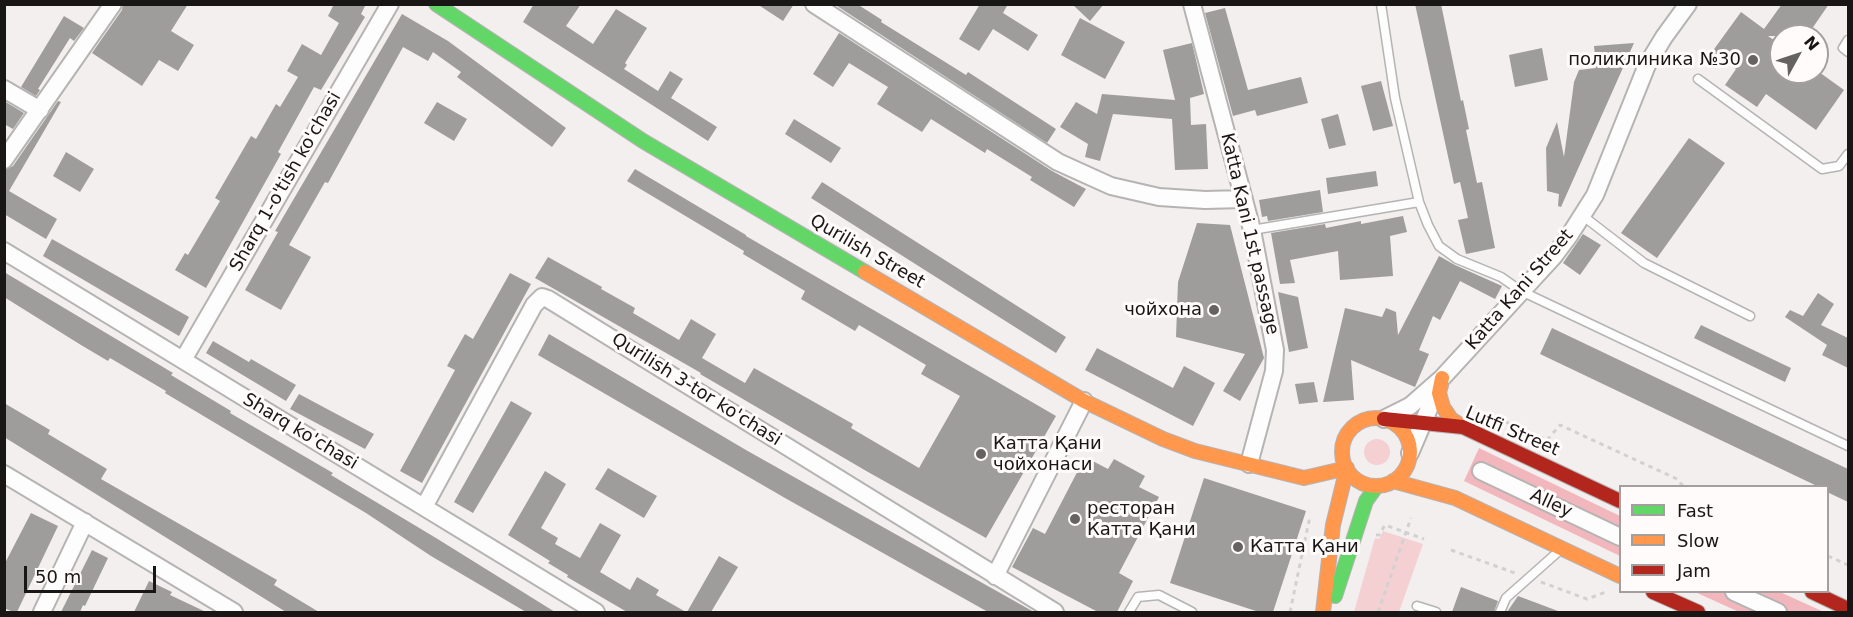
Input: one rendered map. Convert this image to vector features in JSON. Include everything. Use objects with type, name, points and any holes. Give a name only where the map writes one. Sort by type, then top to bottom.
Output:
[{"type":"main road","name":"Qurilish Street","points":[[435,4],[643,141],[1084,400],[1163,439],[1195,451],[1304,478],[1328,498]]},
{"type":"main road","points":[[1442,378],[1440,393],[1443,407],[1450,419],[1463,427]]},
{"type":"main road","points":[[1330,612],[1366,501],[1376,487],[1394,481],[1406,469],[1410,453],[1408,442],[1403,431],[1384,419],[1367,420],[1356,425],[1349,433],[1343,448],[1347,468],[1358,480],[1376,487]]},
{"type":"main road","name":"Lutfi Street","points":[[1384,419],[1463,427],[1619,501]]},
{"type":"main road","name":"Qurilish Street","points":[[1304,478],[1347,468]]},
{"type":"main road","points":[[1323,612],[1328,498],[1347,468]]},
{"type":"main road","points":[[1394,481],[1444,494],[1619,576]]},
{"type":"main road","points":[[1657,593],[1698,612]]},
{"type":"main road","points":[[1816,593],[1848,609]]},
{"type":"street","points":[[4,159],[113,4]]},
{"type":"street","name":"Sharq 1-o'tish ko'chasi","points":[[183,360],[390,4]]},
{"type":"street","points":[[814,4],[1069,167],[1111,186],[1159,197],[1205,200],[1244,199]]},
{"type":"street","name":"Katta Kani 1st passage","points":[[1192,4],[1252,230],[1272,327],[1276,361],[1249,464]]},
{"type":"street","name":"Katta Kani Street","points":[[1384,419],[1410,406],[1442,378],[1554,256],[1583,216],[1606,172],[1647,65],[1688,4]]},
{"type":"street","points":[[4,89],[40,110]]},
{"type":"street","name":"Sharq ko'chasi","points":[[4,251],[596,612]]},
{"type":"street","name":"Qurilish 3-tor ko'chasi","points":[[424,507],[534,305],[542,297],[1055,612]]},
{"type":"street","name":"Katta Kani Street","points":[[1410,453],[1442,378]]},
{"type":"street","points":[[995,576],[1084,400]]},
{"type":"street","name":"Alley","points":[[1481,471],[1619,537]]},
{"type":"street","points":[[4,474],[234,612]]},
{"type":"street","points":[[42,612],[85,522]]},
{"type":"street","points":[[1738,593],[1778,612]]},
{"type":"lane","points":[[1381,4],[1395,98],[1419,202],[1438,246],[1457,259],[1501,277],[1521,291],[1848,446]]},
{"type":"lane","points":[[1848,40],[1843,48],[1848,52]]},
{"type":"lane","points":[[1698,79],[1822,169],[1839,166],[1848,154]]},
{"type":"lane","points":[[1252,230],[1419,202]]},
{"type":"lane","points":[[1583,216],[1644,262],[1750,316]]},
{"type":"lane","points":[[1500,612],[1506,598],[1562,549]]},
{"type":"lane","points":[[1130,612],[1138,597],[1159,595],[1192,612]]},
{"type":"lane","points":[[1417,606],[1436,612]]},
{"type":"path","points":[[1501,420],[1547,440],[1560,425],[1677,479],[1682,485]]},
{"type":"path","points":[[1378,612],[1411,518]]},
{"type":"path","points":[[1290,612],[1309,521]]},
{"type":"path","points":[[1375,534],[1379,535],[1385,525],[1424,539]]},
{"type":"path","points":[[1451,550],[1587,599],[1612,590]]},
{"type":"path","points":[[1829,557],[1848,565]]},
{"type":"shaded area","points":[[1377,439],[1387,442],[1390,452],[1387,462],[1377,465],[1367,462],[1364,452],[1367,442]]},
{"type":"shaded area","points":[[1479,448],[1619,516],[1619,556],[1464,481]]},
{"type":"shaded area","points":[[1383,531],[1423,544],[1399,612],[1354,612],[1375,538],[1379,539]]},
{"type":"shaded area","points":[[1697,593],[1782,593],[1824,612],[1739,612]]},
{"type":"building","points":[[123,4],[188,4],[171,31],[194,45],[178,71],[159,60],[142,86],[92,53],[122,10]]},
{"type":"building","points":[[334,4],[366,4],[361,14],[365,17],[321,90],[314,87],[278,152],[281,154],[206,288],[175,270],[185,253],[188,255],[220,201],[215,198],[251,136],[256,139],[276,104],[280,107],[298,77],[287,71],[302,44],[321,55],[339,23],[328,16]]},
{"type":"building","points":[[534,4],[581,4],[566,26],[593,44],[616,9],[647,28],[625,63],[627,65],[624,69],[658,91],[670,71],[683,79],[671,98],[717,127],[708,141],[523,22]]},
{"type":"building","points":[[757,4],[794,4],[783,21]]},
{"type":"building","points":[[834,4],[857,4],[882,20],[881,22],[966,75],[968,72],[1056,129],[1047,143]]},
{"type":"building","points":[[980,4],[1008,4],[1003,13],[1038,35],[1028,51],[993,29],[979,51],[959,39]]},
{"type":"building","points":[[1072,4],[1104,4],[1090,21]]},
{"type":"building","points":[[1415,4],[1441,4],[1469,129],[1466,130],[1477,183],[1482,182],[1495,248],[1466,254],[1458,220],[1468,218],[1460,182],[1454,184]]},
{"type":"building","name":"поликлиника №30","points":[[1782,4],[1829,4],[1815,24],[1769,24],[1769,84],[1829,84],[1829,79],[1844,90],[1816,130],[1766,94],[1757,107],[1725,85],[1736,69],[1712,52],[1741,12],[1764,29]]},
{"type":"building","points":[[1225,8],[1248,90],[1301,77],[1308,103],[1257,116],[1255,110],[1233,116],[1205,13]]},
{"type":"building","points":[[402,14],[448,41],[566,128],[552,147],[457,77],[461,72],[433,52],[428,61],[403,47],[328,183],[325,182],[289,245],[311,257],[281,310],[245,290],[278,232],[275,231]]},
{"type":"building","points":[[64,16],[84,28],[74,41],[70,38],[38,89],[40,90],[36,96],[21,87]]},
{"type":"building","points":[[1080,18],[1125,42],[1105,79],[1061,55]]},
{"type":"building","points":[[839,33],[1052,171],[1086,189],[1074,207],[1030,180],[1032,177],[987,149],[985,153],[931,119],[922,132],[877,104],[888,87],[849,63],[833,87],[813,74]]},
{"type":"building","points":[[1192,43],[1204,94],[1190,98],[1191,125],[1206,124],[1208,169],[1175,170],[1172,119],[1113,114],[1100,161],[1085,157],[1088,144],[1060,127],[1076,102],[1097,114],[1102,94],[1175,100],[1163,50]]},
{"type":"building","points":[[1634,43],[1561,207],[1558,206],[1559,194],[1547,191],[1546,148],[1557,122],[1564,157],[1574,82],[1579,70],[1596,68],[1594,46]]},
{"type":"building","points":[[1542,48],[1548,80],[1515,87],[1509,55]]},
{"type":"building","points":[[1381,81],[1393,126],[1373,131],[1361,86]]},
{"type":"building","points":[[4,101],[24,113],[13,129],[4,124]]},
{"type":"building","points":[[58,101],[61,102],[9,191],[57,219],[46,239],[4,214],[4,170],[13,166]]},
{"type":"building","points":[[437,102],[467,119],[454,141],[424,123]]},
{"type":"building","points":[[1338,114],[1346,145],[1329,149],[1321,119]]},
{"type":"building","points":[[794,119],[841,148],[831,163],[785,134]]},
{"type":"building","points":[[1689,138],[1725,163],[1657,258],[1621,233]]},
{"type":"building","points":[[66,152],[94,169],[80,192],[53,176]]},
{"type":"building","points":[[635,169],[1056,416],[986,538],[535,278],[548,257],[602,287],[601,289],[635,308],[633,313],[679,340],[691,319],[716,334],[702,358],[745,383],[754,368],[853,424],[851,428],[919,468],[960,396],[921,374],[926,365],[859,325],[855,331],[801,299],[805,291],[743,254],[744,251],[627,181]]},
{"type":"building","points":[[1376,171],[1378,186],[1328,194],[1326,178]]},
{"type":"building","points":[[822,182],[1066,337],[1056,353],[811,198]]},
{"type":"building","points":[[1320,190],[1323,212],[1268,221],[1267,216],[1262,217],[1259,200]]},
{"type":"building","points":[[1403,216],[1407,232],[1390,236],[1393,276],[1340,280],[1338,251],[1290,260],[1295,283],[1280,284],[1271,233],[1325,224],[1326,228],[1361,221],[1361,224]]},
{"type":"building","name":"чойхона","points":[[1197,223],[1230,225],[1264,358],[1240,401],[1223,391],[1245,354],[1176,337],[1178,282]]},
{"type":"building","points":[[1583,234],[1601,245],[1580,275],[1563,263]]},
{"type":"building","points":[[52,239],[189,317],[179,336],[43,256]]},
{"type":"building","points":[[1439,256],[1502,286],[1495,299],[1460,281],[1440,320],[1433,316],[1419,350],[1429,354],[1415,387],[1351,360],[1354,400],[1323,402],[1345,308],[1382,317],[1386,308],[1396,312],[1398,335]]},
{"type":"building","points":[[4,272],[173,373],[171,375],[231,411],[230,413],[333,473],[331,475],[555,612],[526,612],[165,393],[166,391],[110,358],[108,361],[81,345],[4,297]]},
{"type":"building","points":[[510,273],[531,284],[422,483],[400,471],[455,370],[447,366],[465,334],[473,339]]},
{"type":"building","points":[[1278,292],[1298,297],[1308,348],[1289,352]]},
{"type":"building","points":[[1818,293],[1834,304],[1821,325],[1848,338],[1848,368],[1822,355],[1827,345],[1785,317],[1790,310],[1803,316]]},
{"type":"building","points":[[1701,325],[1791,368],[1785,382],[1694,338]]},
{"type":"building","points":[[1552,328],[1848,469],[1848,502],[1829,493],[1829,485],[1815,485],[1540,354]]},
{"type":"building","points":[[549,334],[746,450],[1034,612],[988,612],[785,498],[538,355]]},
{"type":"building","points":[[213,341],[249,362],[251,359],[296,385],[286,401],[206,353]]},
{"type":"building","points":[[1097,348],[1173,388],[1184,366],[1215,383],[1193,426],[1085,370]]},
{"type":"building","points":[[1314,382],[1318,402],[1299,404],[1295,384]]},
{"type":"building","points":[[299,394],[374,434],[365,449],[290,409]]},
{"type":"building","points":[[511,401],[532,413],[473,513],[454,502]]},
{"type":"building","points":[[4,403],[50,430],[48,434],[107,469],[101,479],[277,580],[274,585],[319,612],[286,612],[4,437]]},
{"type":"building","points":[[1085,457],[1108,469],[1114,459],[1145,476],[1139,487],[1159,497],[1119,573],[1133,581],[1117,612],[1098,612],[1012,567],[1033,528],[1045,534]]},
{"type":"building","points":[[608,468],[657,496],[644,518],[595,489]]},
{"type":"building","points":[[545,471],[566,484],[541,528],[558,538],[555,544],[580,558],[600,523],[621,535],[600,572],[630,590],[637,577],[659,590],[656,595],[686,612],[627,612],[567,577],[568,575],[548,563],[550,561],[508,535]]},
{"type":"building","name":"Катта Қани","points":[[1204,478],[1306,511],[1273,612],[1259,612],[1170,583]]},
{"type":"building","points":[[31,513],[58,526],[17,612],[13,612],[4,608],[4,565]]},
{"type":"building","points":[[92,550],[108,558],[85,606],[83,605],[80,612],[61,612]]},
{"type":"building","points":[[719,556],[738,567],[711,612],[687,612]]},
{"type":"building","points":[[149,581],[172,592],[170,595],[206,612],[134,612]]},
{"type":"building","points":[[1461,587],[1498,601],[1494,612],[1452,612]]},
{"type":"building","points":[[1518,596],[1558,611],[1507,612]]},
{"type":"traffic: fast","points":[[436,4],[643,141],[865,272]]},
{"type":"traffic: fast","points":[[1335,596],[1366,501],[1376,487]]},
{"type":"traffic: slow","points":[[865,272],[1084,401],[1163,439],[1195,451],[1304,478],[1347,468]]},
{"type":"traffic: slow","points":[[1442,378],[1439,393],[1443,407],[1451,419],[1463,427]]},
{"type":"traffic: slow","points":[[1376,418],[1389,421],[1400,428],[1407,439],[1410,452],[1407,465],[1400,476],[1389,483],[1376,486],[1363,483],[1352,476],[1345,465],[1342,452],[1345,439],[1352,428],[1363,421],[1376,418]]},
{"type":"traffic: slow","points":[[1323,612],[1333,525],[1347,468]]},
{"type":"traffic: slow","points":[[1393,481],[1455,498],[1619,576]]},
{"type":"traffic: jam","points":[[1384,419],[1463,427],[1619,501]]},
{"type":"traffic: jam","points":[[1655,593],[1698,612]]},
{"type":"traffic: jam","points":[[1814,593],[1848,609]]},
{"type":"place","name":"поликлиника №30","points":[[1753,60]]},
{"type":"place","name":"чойхона","points":[[1214,310]]},
{"type":"place","name":"Катта Қани чойхонаси","points":[[981,454]]},
{"type":"place","name":"ресторан Катта Қани","points":[[1075,519]]},
{"type":"place","name":"Катта Қани","points":[[1238,547]]}]
